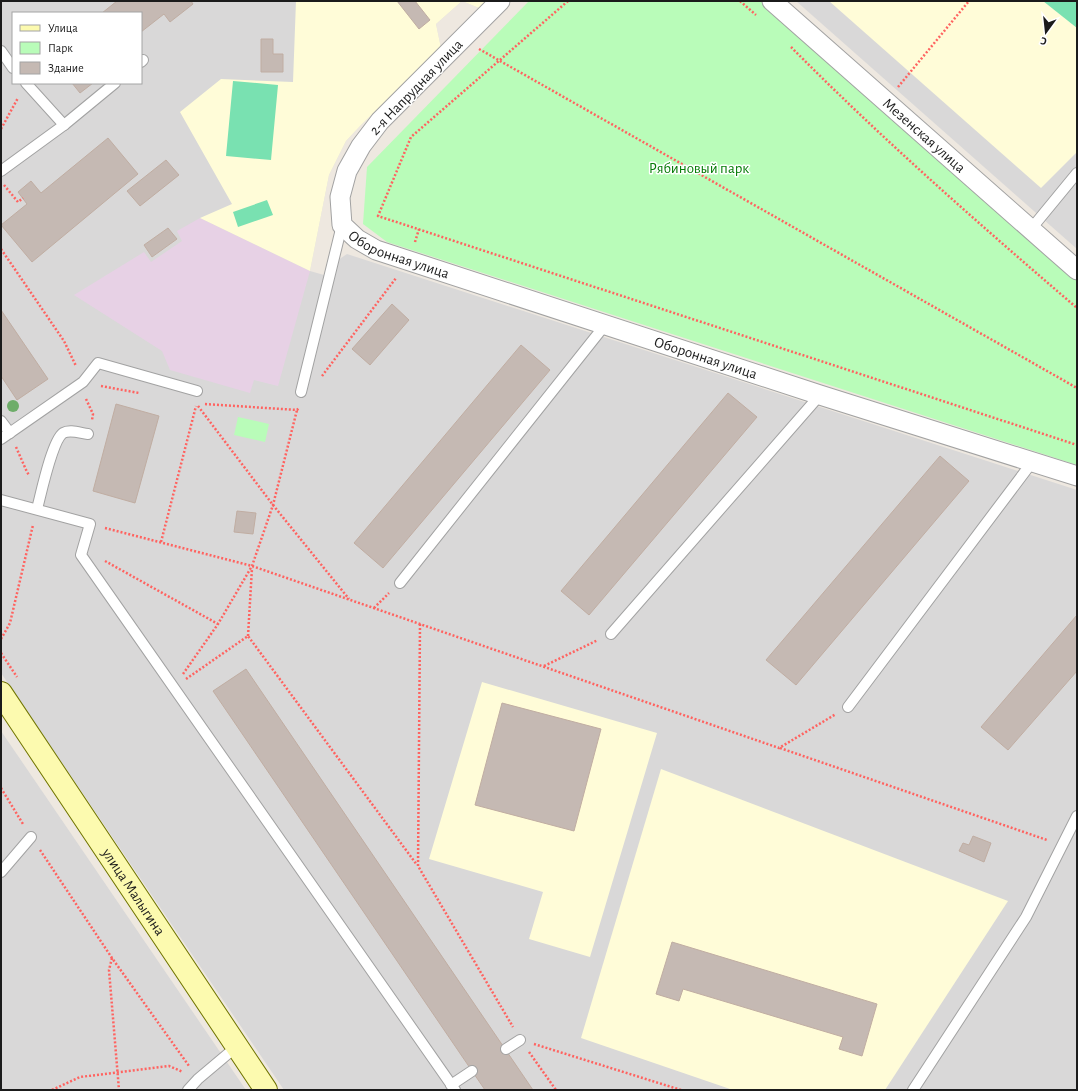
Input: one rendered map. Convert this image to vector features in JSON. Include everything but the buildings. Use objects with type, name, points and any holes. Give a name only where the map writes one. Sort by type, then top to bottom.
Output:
[{"type":"street","name":"2-я Напрудная улица","points":[[342,225],[340,197],[347,171],[361,146],[380,121],[500,1]]},
{"type":"street","name":"Мезенская улица","points":[[772,1],[1077,270]]},
{"type":"street","name":"Оборонная улица","points":[[342,225],[357,239],[376,250],[820,395],[1077,476]]},
{"type":"street","name":"улица Малыгина","points":[[1,693],[266,1090]]},
{"type":"lane","points":[[2,55],[12,67]]},
{"type":"lane","points":[[27,84],[64,125]]},
{"type":"lane","points":[[1,172],[64,125],[114,84]]},
{"type":"lane","points":[[1031,229],[1077,173]]},
{"type":"lane","name":"2-я Напрудная улица","points":[[301,392],[342,225]]},
{"type":"lane","points":[[400,583],[605,325]]},
{"type":"lane","points":[[1,421],[5,436],[83,382],[98,363],[197,391]]},
{"type":"lane","points":[[611,634],[820,395]]},
{"type":"lane","points":[[37,509],[55,444],[63,434],[71,431],[88,434]]},
{"type":"lane","points":[[848,707],[1033,462]]},
{"type":"lane","points":[[1,500],[90,524],[81,555],[453,1088],[472,1071]]},
{"type":"lane","points":[[913,1090],[1026,917],[1077,816]]},
{"type":"lane","points":[[1,872],[31,837]]},
{"type":"lane","points":[[506,1050],[520,1040]]},
{"type":"lane","points":[[188,1090],[198,1079],[236,1047]]},
{"type":"path","points":[[568,1],[411,137],[378,216],[1077,445]]},
{"type":"path","points":[[740,1],[757,17]]},
{"type":"path","points":[[887,102],[969,1]]},
{"type":"path","points":[[461,39],[1077,388]]},
{"type":"path","points":[[787,43],[828,84],[979,224],[1077,308]]},
{"type":"path","points":[[1,129],[19,96]]},
{"type":"path","points":[[1,182],[18,202],[23,198]]},
{"type":"path","points":[[320,379],[409,261],[419,229]]},
{"type":"path","points":[[1,249],[64,341],[83,382],[85,397],[94,414],[88,434]]},
{"type":"path","points":[[83,382],[144,394]]},
{"type":"path","points":[[174,688],[218,624],[252,566],[273,505],[301,392]]},
{"type":"path","points":[[197,404],[297,410]]},
{"type":"path","points":[[197,404],[273,505],[350,600]]},
{"type":"path","points":[[161,542],[197,404]]},
{"type":"path","points":[[297,410],[301,404]]},
{"type":"path","points":[[5,436],[26,472],[43,487]]},
{"type":"path","points":[[1,639],[10,623],[37,509]]},
{"type":"path","points":[[90,524],[252,566],[1062,846]]},
{"type":"path","points":[[83,549],[218,624]]},
{"type":"path","points":[[252,566],[248,636],[418,866],[520,1040],[556,1090]]},
{"type":"path","points":[[374,608],[400,583]]},
{"type":"path","points":[[418,866],[420,624]]},
{"type":"path","points":[[544,666],[611,634]]},
{"type":"path","points":[[174,688],[248,636]]},
{"type":"path","points":[[779,748],[848,707]]},
{"type":"path","points":[[1,788],[31,837],[112,958],[198,1079]]},
{"type":"path","points":[[112,958],[109,970],[119,1090]]},
{"type":"path","points":[[520,1040],[681,1090]]},
{"type":"path","points":[[52,1090],[80,1077],[169,1066],[198,1079]]},
{"type":"shaded area","points":[[1,1],[462,1],[436,24],[441,48],[346,141],[329,175],[310,271],[331,277],[335,262],[347,254],[1077,490],[1077,1090],[284,1090],[1,673]]},
{"type":"shaded area","points":[[296,1],[462,1],[436,24],[441,48],[346,141],[329,175],[310,271],[200,218],[232,204],[180,112],[221,79],[293,82]]},
{"type":"shaded area","points":[[462,1],[486,1],[479,8]]},
{"type":"shaded area","points":[[462,1],[486,1],[479,8]]},
{"type":"shaded area","points":[[796,1],[1077,1],[1077,249]]},
{"type":"shaded area","points":[[829,1],[1077,1],[1077,152],[1041,188]]},
{"type":"shaded area","points":[[200,218],[310,271],[278,386],[254,380],[250,393],[170,370],[162,351],[74,295],[144,252],[151,262],[182,241],[177,231]]},
{"type":"shaded area","points":[[482,682],[657,733],[590,957],[529,939],[543,892],[429,859]]},
{"type":"shaded area","points":[[1,731],[246,1090],[1,1090]]},
{"type":"shaded area","points":[[661,769],[1008,901],[885,1090],[733,1090],[581,1038]]},
{"type":"green space","name":"Рябиновый парк","points":[[529,1],[764,1],[1077,277],[1077,465],[387,242],[363,224],[367,167]]},
{"type":"green space","points":[[1043,1],[1077,1],[1077,28]]},
{"type":"green space","points":[[233,81],[278,85],[271,160],[226,156]]},
{"type":"green space","points":[[267,200],[273,215],[238,227],[233,212]]},
{"type":"green space","points":[[238,417],[269,424],[265,442],[234,435]]}]
